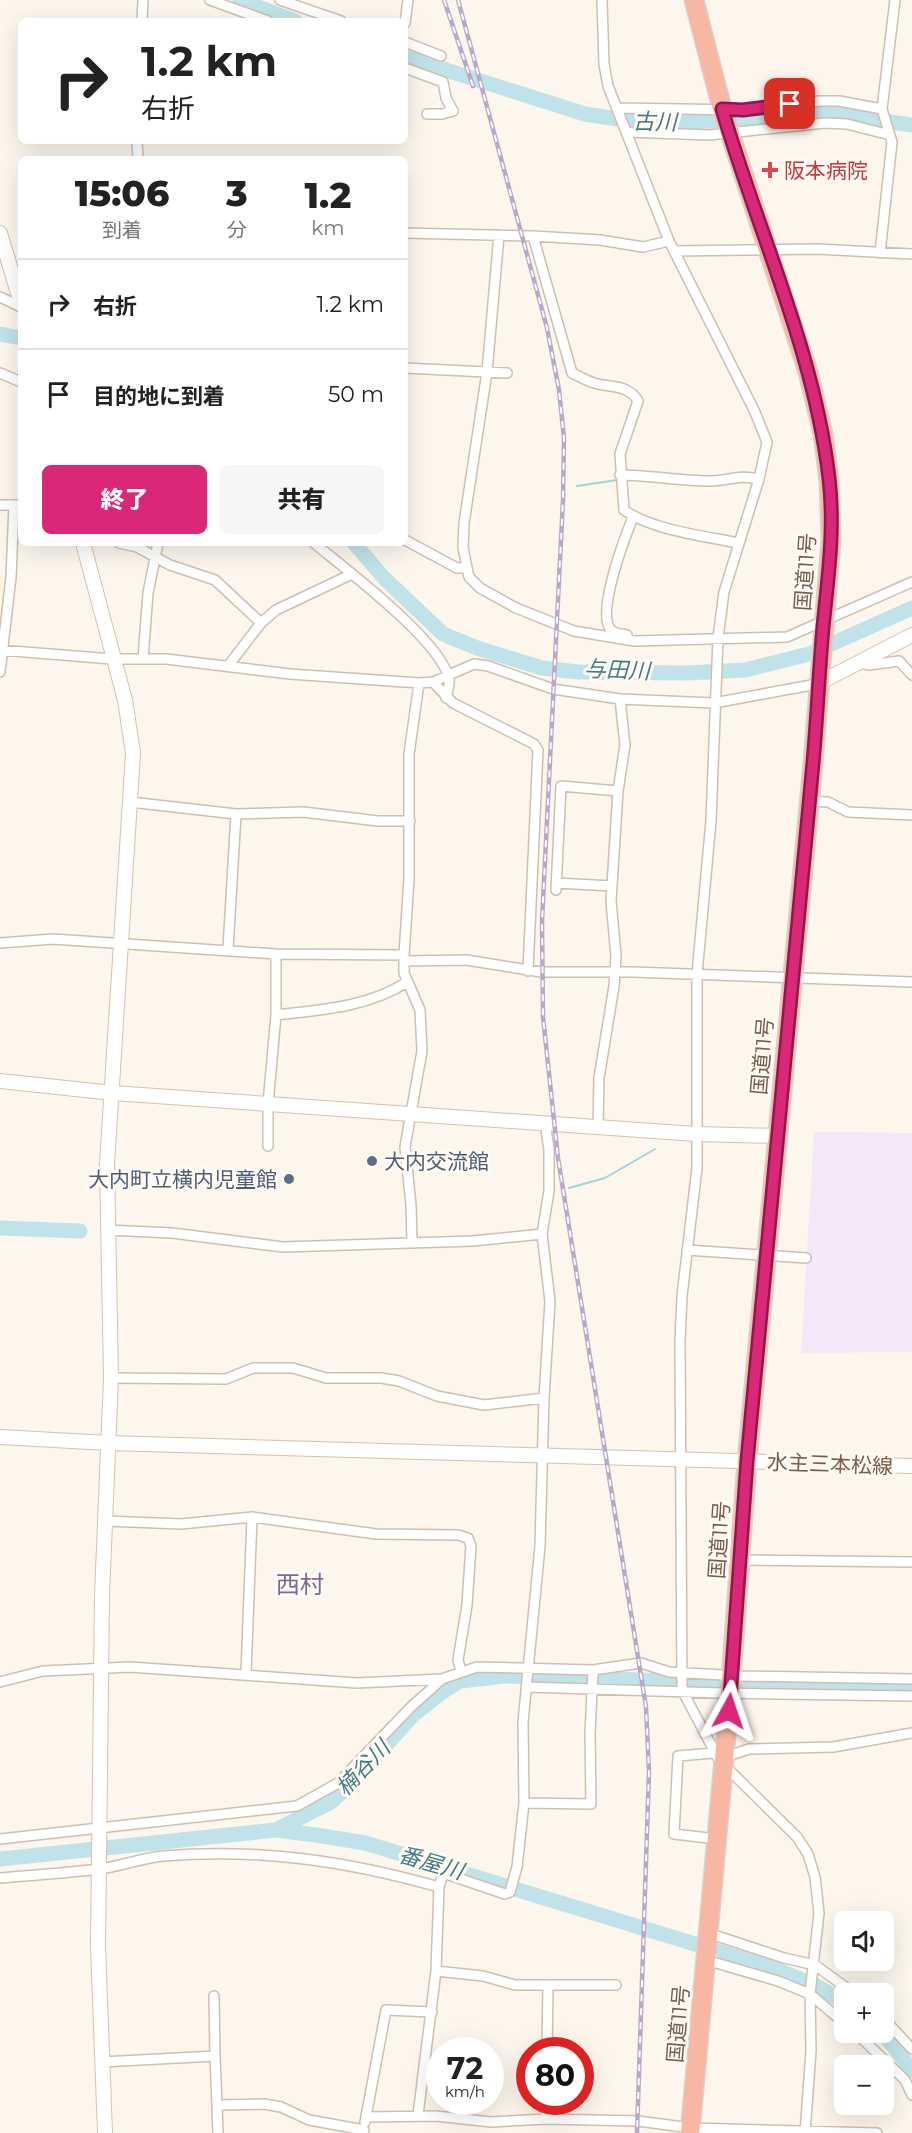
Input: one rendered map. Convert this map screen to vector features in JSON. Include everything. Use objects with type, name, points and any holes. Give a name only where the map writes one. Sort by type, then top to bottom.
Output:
[{"type":"highway","name":"国道11号","points":[[690,2131],[717,1839],[718,1759],[731,1684],[747,1461],[768,1256],[829,583],[831,516],[823,434],[808,372],[723,110],[694,0]]},
{"type":"street","points":[[142,18],[143,0]]},
{"type":"street","points":[[210,0],[260,18]]},
{"type":"street","points":[[280,0],[332,18]]},
{"type":"street","points":[[406,18],[408,0]]},
{"type":"street","points":[[602,0],[604,64],[608,86],[672,246],[765,435],[767,448],[724,592],[718,640],[711,821],[697,974],[697,1168],[687,1250],[680,1341],[680,1674],[682,1691],[718,1759],[797,1837],[808,1854],[815,1877],[819,1913],[810,1992],[811,2051],[805,2132]]},
{"type":"street","points":[[880,253],[891,164],[890,132],[883,110],[896,0]]},
{"type":"street","points":[[408,43],[441,56]]},
{"type":"street","points":[[408,69],[443,82],[446,99],[453,111],[427,114]]},
{"type":"street","points":[[619,110],[743,110],[820,100],[839,101],[883,110]]},
{"type":"street","points":[[626,130],[709,135],[730,131],[825,123],[847,124],[890,132]]},
{"type":"street","points":[[0,233],[18,295]]},
{"type":"street","points":[[408,233],[533,236],[600,240],[643,247],[768,248],[912,254]]},
{"type":"street","points":[[500,235],[487,372],[468,489],[463,547],[469,577],[480,588],[516,608],[574,631],[634,641],[718,640],[787,637],[824,623],[912,582]]},
{"type":"street","points":[[533,236],[572,373],[592,383],[625,388],[633,393],[638,401],[620,454],[624,510],[633,516],[738,543]]},
{"type":"street","points":[[0,297],[18,304]]},
{"type":"street","points":[[408,368],[507,373]]},
{"type":"street","points":[[0,373],[18,381]]},
{"type":"street","points":[[620,475],[654,475],[706,481],[721,481],[734,476],[759,479]]},
{"type":"street","points":[[0,505],[17,505],[0,672]]},
{"type":"street","points":[[633,516],[613,568],[608,617],[609,627],[613,632],[629,636],[634,641]]},
{"type":"street","points":[[408,542],[457,568],[466,568]]},
{"type":"street","points":[[84,546],[112,659],[125,700],[134,753],[107,1164],[111,1378],[101,1669],[98,1946],[105,2133]]},
{"type":"street","points":[[132,546],[170,565],[215,580],[261,623]]},
{"type":"street","points":[[143,659],[148,593],[158,546]]},
{"type":"street","points":[[318,546],[420,634],[436,654],[447,674],[449,679],[446,698]]},
{"type":"street","points":[[228,666],[261,623],[276,610],[296,598],[352,574]]},
{"type":"street","points":[[2,650],[112,659],[143,659],[290,674],[419,683],[433,682],[474,664],[488,666],[540,686],[620,699],[714,700],[819,677],[860,663],[912,635]]},
{"type":"street","points":[[860,663],[869,665],[899,661],[912,675]]},
{"type":"street","points":[[433,682],[446,698],[534,744],[538,750],[528,971]]},
{"type":"street","points":[[412,1241],[405,1147],[422,1051],[420,1010],[407,982],[404,958],[410,821],[407,798],[409,754],[419,683]]},
{"type":"street","points":[[598,1126],[599,1078],[615,972],[612,886],[618,791],[625,745],[620,699]]},
{"type":"street","points":[[612,886],[556,886],[561,786],[618,791]]},
{"type":"street","points":[[809,801],[828,802],[848,812],[912,815]]},
{"type":"street","points":[[130,802],[236,814],[303,812],[378,821],[410,821]]},
{"type":"street","points":[[228,949],[236,814]]},
{"type":"street","points":[[0,944],[53,939],[276,954],[466,960],[508,964],[528,971],[697,974],[912,982]]},
{"type":"street","points":[[268,1146],[268,1104],[276,1015],[276,954]]},
{"type":"street","points":[[276,1015],[336,1009],[395,990],[407,982]]},
{"type":"street","points":[[0,1081],[113,1093],[268,1104],[696,1134],[778,1136]]},
{"type":"street","points":[[418,2115],[432,2012],[439,1887],[443,1873],[505,1894],[510,1892],[516,1872],[524,1803],[523,1722],[540,1546],[544,1398],[550,1301],[542,1234],[549,1191],[549,1149],[545,1123]]},
{"type":"street","points":[[107,1230],[194,1236],[283,1247],[412,1241],[473,1241],[542,1234]]},
{"type":"street","points":[[687,1250],[806,1258]]},
{"type":"street","points":[[111,1378],[226,1379],[253,1368],[293,1368],[326,1378],[381,1378],[437,1396],[484,1405],[544,1398]]},
{"type":"street","name":"水主三本松線","points":[[0,1437],[108,1443],[912,1466]]},
{"type":"street","points":[[105,1521],[182,1524],[252,1517],[376,1534],[458,1535],[468,1538],[471,1546],[467,1605],[458,1660],[461,1671]]},
{"type":"street","points":[[246,1673],[252,1517]]},
{"type":"street","points":[[739,1560],[912,1562]]},
{"type":"street","points":[[0,1839],[100,1831],[297,1806],[338,1783],[411,1707],[442,1679],[477,1667],[593,1670],[641,1663],[669,1672],[731,1684],[912,1696]]},
{"type":"street","points":[[0,1682],[43,1671],[130,1667],[246,1673],[357,1683],[442,1679]]},
{"type":"street","points":[[524,1803],[591,1804],[593,1670]]},
{"type":"street","points":[[527,1687],[682,1691],[731,1684],[912,1679]]},
{"type":"street","points":[[717,1839],[674,1834],[678,1756],[718,1759],[739,1751],[833,1747],[912,1733]]},
{"type":"street","points":[[0,1878],[100,1867],[163,1856],[256,1854],[303,1857],[382,1871],[439,1887]]},
{"type":"street","points":[[707,1946],[768,1953],[814,1967],[838,1983]]},
{"type":"street","points":[[707,1946],[778,1981],[810,1992],[834,2014]]},
{"type":"street","points":[[436,1971],[483,1976],[515,1985],[548,1987],[616,1985]]},
{"type":"street","points":[[547,2037],[548,1987]]},
{"type":"street","points":[[214,1996],[218,2133]]},
{"type":"street","points":[[217,2105],[264,2104],[281,2107],[309,2120],[364,2131],[386,2010],[432,2012]]},
{"type":"street","points":[[894,2030],[912,2049]]},
{"type":"street","points":[[866,2043],[904,2080],[912,2096]]},
{"type":"street","points":[[102,2062],[215,2056]]},
{"type":"street","points":[[366,2117],[418,2115],[504,2122],[546,2119],[638,2121],[690,2131],[877,2133]]},
{"type":"street","points":[[504,2122],[504,2133]]},
{"type":"shaded area","points":[[814,1132],[912,1133],[912,1352],[801,1353]]},
{"type":"waterway","name":"古川","points":[[240,0],[287,18]]},
{"type":"waterway","name":"古川","points":[[408,58],[585,114],[651,124],[768,118],[816,111],[912,125]]},
{"type":"waterway","name":"与田川","points":[[0,334],[18,337]]},
{"type":"waterway","points":[[577,486],[617,480]]},
{"type":"waterway","name":"与田川","points":[[357,546],[383,577],[443,634],[477,648],[542,668],[578,672],[686,673],[745,670],[809,654],[912,608]]},
{"type":"waterway","points":[[569,1188],[605,1178],[655,1149]]},
{"type":"waterway","points":[[0,1228],[80,1231]]},
{"type":"waterway","name":"楠谷川","points":[[276,1830],[331,1802],[356,1779],[413,1715],[460,1681],[505,1676],[912,1688]]},
{"type":"waterway","name":"番屋川","points":[[0,1859],[276,1830],[365,1843],[770,1967],[815,1985],[834,1996]]},
{"type":"waterway","name":"番屋川","points":[[891,2043],[912,2070]]},
{"type":"railway","points":[[444,0],[473,86]]},
{"type":"railway","points":[[458,0],[547,328],[559,390],[564,438],[563,500],[542,921],[543,1017],[558,1158],[646,1707],[649,1772],[637,2133]]},
{"type":"place","name":"阪本病院","points":[[770,170]]},
{"type":"place","name":"大内交流館","points":[[372,1161]]},
{"type":"place","name":"大内町立横内児童館","points":[[289,1179]]},
{"type":"district","name":"西村","points":[[300,1584]]},
{"type":"route","points":[[729,1711],[747,1461],[768,1256],[815,743],[818,684],[829,583],[831,516],[823,434],[816,399],[722,109],[743,110],[790,104]]}]
